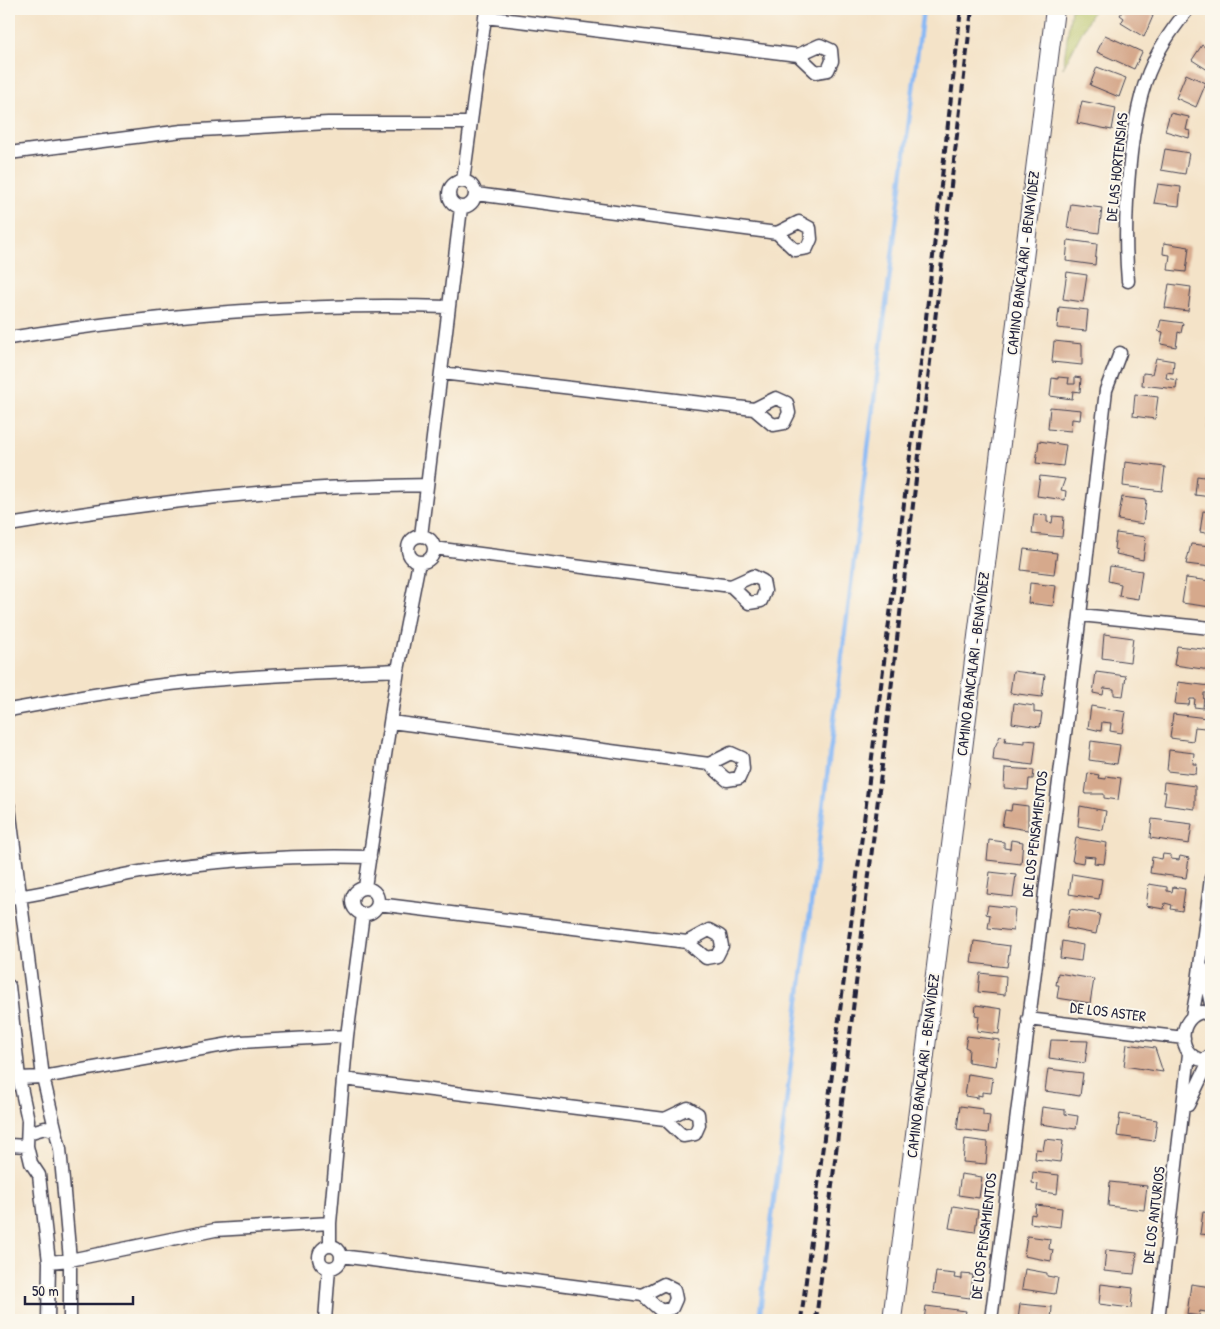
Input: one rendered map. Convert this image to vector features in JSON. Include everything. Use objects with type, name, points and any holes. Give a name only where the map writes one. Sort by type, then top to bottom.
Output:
[{"type":"main road","name":"CAMINO BANCALARI - BENAVÍDEZ","points":[[892,1320],[1055,9]]},
{"type":"street","name":"DE LAS HORTENSIAS","points":[[1128,281],[1126,254],[1130,176],[1135,130],[1142,95],[1152,64],[1171,31],[1188,9]]},
{"type":"street","points":[[463,181],[486,13],[798,55]]},
{"type":"street","points":[[9,153],[182,131],[328,123],[470,123]]},
{"type":"street","points":[[463,181],[473,186],[476,194],[472,204],[461,208],[451,201],[449,193],[456,183],[463,181]]},
{"type":"street","points":[[476,194],[777,233]]},
{"type":"street","points":[[421,536],[461,208]]},
{"type":"street","points":[[9,338],[109,322],[230,311],[373,304],[448,307]]},
{"type":"street","name":"DE LOS PENSAMIENTOS","points":[[991,1320],[1080,615],[1106,390],[1120,353]]},
{"type":"street","points":[[441,372],[754,409]]},
{"type":"street","points":[[9,526],[106,509],[201,498],[310,488],[426,484]]},
{"type":"street","points":[[421,536],[431,541],[434,548],[430,559],[419,562],[409,556],[407,548],[410,540],[421,536]]},
{"type":"street","points":[[434,548],[731,586]]},
{"type":"street","points":[[365,887],[398,670],[419,562]]},
{"type":"street","points":[[1080,615],[1211,628]]},
{"type":"street","points":[[9,710],[92,695],[188,682],[268,675],[398,670]]},
{"type":"street","points":[[391,722],[709,764]]},
{"type":"street","points":[[9,807],[14,897],[43,1077],[60,1150],[70,1260],[70,1320]]},
{"type":"street","points":[[14,897],[109,878],[204,863],[314,856],[370,857]]},
{"type":"street","points":[[1211,878],[1197,990],[1192,1017],[1186,1025],[1184,1038],[1186,1050],[1189,1054],[1203,1060],[1211,1056]]},
{"type":"street","points":[[363,914],[374,911],[378,904],[375,892],[365,887]]},
{"type":"street","points":[[363,914],[353,907],[352,899],[355,892],[365,887]]},
{"type":"street","points":[[378,904],[687,942]]},
{"type":"street","points":[[330,1246],[330,1223],[347,1036],[363,914]]},
{"type":"street","points":[[1200,959],[1211,1004]]},
{"type":"street","points":[[9,986],[28,1133],[27,1146],[39,1175],[49,1262],[48,1320]]},
{"type":"street","points":[[1192,1017],[1203,1012],[1211,1017]]},
{"type":"street","name":"DE LOS ASTER","points":[[1028,1019],[1184,1038]]},
{"type":"street","points":[[20,1078],[43,1077],[241,1042],[347,1036]]},
{"type":"street","name":"DE LOS ANTURIOS","points":[[1158,1320],[1184,1114],[1189,1054]]},
{"type":"street","points":[[1184,1114],[1211,1056]]},
{"type":"street","points":[[343,1079],[665,1119]]},
{"type":"street","points":[[28,1133],[45,1128],[54,1130]]},
{"type":"street","points":[[9,1145],[27,1146]]},
{"type":"street","points":[[39,1175],[49,1176],[62,1170]]},
{"type":"street","points":[[49,1262],[70,1260],[215,1230],[330,1223]]},
{"type":"street","points":[[329,1268],[337,1265],[340,1256],[338,1250],[330,1246]]},
{"type":"street","points":[[329,1268],[320,1262],[319,1256],[322,1250],[330,1246]]},
{"type":"street","points":[[340,1256],[643,1295]]},
{"type":"street","points":[[325,1320],[329,1268]]},
{"type":"green space","points":[[1071,9],[1094,9],[1063,68]]},
{"type":"building","points":[[1124,9],[1140,9],[1153,16],[1144,37],[1121,23],[1124,18],[1120,15]]},
{"type":"building","points":[[1105,35],[1142,52],[1134,69],[1097,52]]},
{"type":"building","points":[[1202,45],[1211,51],[1211,72],[1192,60]]},
{"type":"building","points":[[1097,67],[1126,78],[1119,97],[1090,85]]},
{"type":"building","points":[[1186,74],[1206,83],[1196,107],[1176,98]]},
{"type":"building","points":[[1082,101],[1116,108],[1112,130],[1077,123]]},
{"type":"building","points":[[1170,113],[1189,117],[1186,130],[1190,131],[1189,138],[1165,131]]},
{"type":"building","points":[[1165,149],[1189,153],[1185,174],[1161,170]]},
{"type":"building","points":[[1158,184],[1181,187],[1179,206],[1154,203]]},
{"type":"building","points":[[1071,204],[1102,208],[1099,233],[1067,228]]},
{"type":"building","points":[[1068,240],[1097,244],[1095,265],[1066,261]]},
{"type":"building","points":[[1164,243],[1189,247],[1186,272],[1168,270],[1170,255],[1163,254]]},
{"type":"building","points":[[1067,272],[1087,275],[1083,302],[1063,299]]},
{"type":"building","points":[[1169,284],[1191,287],[1188,311],[1165,308]]},
{"type":"building","points":[[1059,307],[1088,310],[1086,331],[1057,328]]},
{"type":"building","points":[[1161,320],[1183,323],[1181,333],[1178,332],[1176,347],[1161,344],[1163,332],[1158,331]]},
{"type":"building","points":[[1054,341],[1082,344],[1082,365],[1052,362]]},
{"type":"building","points":[[1156,358],[1174,361],[1173,373],[1167,372],[1166,378],[1177,380],[1176,389],[1142,385],[1143,373],[1152,374]]},
{"type":"building","points":[[1058,377],[1069,378],[1068,384],[1075,384],[1075,377],[1081,378],[1080,392],[1073,391],[1072,399],[1050,396],[1052,378],[1058,379]]},
{"type":"building","points":[[1135,394],[1158,397],[1155,419],[1133,416]]},
{"type":"building","points":[[1050,407],[1081,410],[1080,420],[1072,419],[1071,431],[1048,429]]},
{"type":"building","points":[[1211,412],[1211,430],[1207,429]]},
{"type":"building","points":[[1039,441],[1066,445],[1063,466],[1036,463]]},
{"type":"building","points":[[1209,444],[1211,444],[1211,465],[1207,464]]},
{"type":"building","points":[[1125,462],[1165,467],[1162,491],[1123,486]]},
{"type":"building","points":[[1040,476],[1065,479],[1061,490],[1066,491],[1065,500],[1037,496]]},
{"type":"building","points":[[1197,476],[1211,478],[1211,497],[1195,495]]},
{"type":"building","points":[[1122,497],[1146,500],[1143,524],[1118,520]]},
{"type":"building","points":[[1203,511],[1211,512],[1211,534],[1200,532]]},
{"type":"building","points":[[1034,514],[1047,515],[1047,522],[1052,523],[1053,516],[1064,517],[1062,537],[1032,534]]},
{"type":"building","points":[[1116,533],[1146,537],[1143,560],[1116,554],[1117,550],[1114,549]]},
{"type":"building","points":[[1191,544],[1211,546],[1211,567],[1186,564]]},
{"type":"building","points":[[1024,549],[1057,553],[1054,574],[1021,570]]},
{"type":"building","points":[[1110,566],[1142,571],[1138,599],[1119,596],[1121,584],[1108,581]]},
{"type":"building","points":[[1186,578],[1211,581],[1211,607],[1182,603]]},
{"type":"building","points":[[1030,583],[1056,586],[1053,606],[1028,603]]},
{"type":"building","points":[[1104,634],[1133,638],[1130,662],[1102,658]]},
{"type":"building","points":[[1177,646],[1211,650],[1210,670],[1174,665]]},
{"type":"building","points":[[1013,671],[1045,675],[1042,697],[1010,693]]},
{"type":"building","points":[[1096,672],[1126,676],[1123,696],[1114,695],[1114,689],[1104,688],[1103,695],[1093,693]]},
{"type":"building","points":[[1178,682],[1210,686],[1209,693],[1204,693],[1203,708],[1194,707],[1195,699],[1190,699],[1189,705],[1175,704]]},
{"type":"building","points":[[1014,703],[1034,706],[1034,712],[1042,713],[1040,727],[1012,723]]},
{"type":"building","points":[[1091,706],[1126,712],[1122,733],[1110,731],[1111,723],[1102,722],[1101,731],[1088,728]]},
{"type":"building","points":[[1173,714],[1207,718],[1205,728],[1195,727],[1193,741],[1170,738]]},
{"type":"building","points":[[1000,736],[1006,737],[1005,741],[1025,743],[1025,740],[1036,741],[1033,765],[993,760],[994,749]]},
{"type":"building","points":[[1091,741],[1120,745],[1117,764],[1089,760]]},
{"type":"building","points":[[1169,750],[1194,753],[1193,764],[1197,764],[1196,774],[1167,771]]},
{"type":"building","points":[[1005,768],[1034,770],[1033,779],[1029,779],[1028,790],[1004,788]]},
{"type":"building","points":[[1088,773],[1099,775],[1098,778],[1106,779],[1106,776],[1121,778],[1118,800],[1104,798],[1104,794],[1085,794]]},
{"type":"building","points":[[1164,782],[1195,786],[1195,809],[1164,805],[1166,792],[1163,792]]},
{"type":"building","points":[[1012,804],[1028,806],[1028,830],[1002,826],[1005,810],[1011,811]]},
{"type":"building","points":[[1080,806],[1106,811],[1103,830],[1078,826]]},
{"type":"building","points":[[1152,819],[1192,824],[1189,844],[1150,838]]},
{"type":"building","points":[[1076,838],[1107,843],[1104,864],[1094,863],[1095,857],[1084,856],[1083,863],[1072,861]]},
{"type":"building","points":[[989,840],[1004,842],[1004,848],[1010,849],[1011,840],[1023,842],[1021,864],[987,860]]},
{"type":"building","points":[[1163,854],[1171,855],[1171,859],[1179,860],[1180,856],[1189,858],[1186,878],[1150,873],[1152,857],[1162,859]]},
{"type":"building","points":[[990,872],[1016,875],[1013,897],[987,894]]},
{"type":"building","points":[[1072,874],[1102,879],[1099,899],[1069,894]]},
{"type":"building","points":[[1149,884],[1167,887],[1167,891],[1172,892],[1173,887],[1185,889],[1182,911],[1171,909],[1172,905],[1165,903],[1164,909],[1146,906]]},
{"type":"building","points":[[988,905],[1015,908],[1013,931],[988,928],[990,915],[986,914]]},
{"type":"building","points":[[1070,909],[1100,914],[1096,934],[1066,928]]},
{"type":"building","points":[[974,941],[1010,946],[1007,967],[971,963]]},
{"type":"building","points":[[1062,941],[1083,945],[1081,961],[1060,958]]},
{"type":"building","points":[[980,973],[1006,976],[1005,995],[978,992]]},
{"type":"building","points":[[1058,973],[1094,979],[1090,1003],[1057,998],[1059,985],[1056,985]]},
{"type":"building","points":[[976,1005],[1002,1009],[999,1034],[977,1031],[979,1016],[975,1015]]},
{"type":"building","points":[[967,1036],[1000,1040],[996,1066],[968,1062],[969,1049],[965,1047]]},
{"type":"building","points":[[1051,1040],[1088,1041],[1085,1063],[1049,1058]]},
{"type":"building","points":[[1127,1044],[1155,1048],[1163,1072],[1124,1066]]},
{"type":"building","points":[[1048,1069],[1083,1073],[1080,1096],[1045,1091]]},
{"type":"building","points":[[968,1074],[993,1078],[991,1093],[982,1092],[982,1096],[978,1095],[978,1098],[965,1096]]},
{"type":"building","points":[[960,1106],[983,1109],[983,1115],[990,1116],[988,1133],[957,1129]]},
{"type":"building","points":[[1042,1107],[1065,1110],[1065,1114],[1078,1116],[1076,1129],[1040,1124]]},
{"type":"building","points":[[1120,1114],[1157,1120],[1154,1141],[1117,1136]]},
{"type":"building","points":[[965,1139],[988,1142],[986,1164],[963,1162]]},
{"type":"building","points":[[1045,1139],[1063,1141],[1060,1162],[1035,1159],[1036,1149],[1043,1150]]},
{"type":"building","points":[[1033,1172],[1059,1175],[1057,1194],[1037,1191],[1038,1184],[1032,1183]]},
{"type":"building","points":[[961,1174],[982,1177],[979,1198],[958,1195]]},
{"type":"building","points":[[1110,1182],[1147,1186],[1144,1210],[1108,1206]]},
{"type":"building","points":[[1036,1205],[1062,1208],[1060,1227],[1030,1223],[1031,1214],[1035,1215]]},
{"type":"building","points":[[953,1206],[978,1210],[975,1232],[949,1228]]},
{"type":"building","points":[[1203,1212],[1211,1213],[1211,1235],[1200,1234]]},
{"type":"building","points":[[1027,1236],[1050,1239],[1049,1249],[1053,1250],[1051,1261],[1024,1256]]},
{"type":"building","points":[[1106,1250],[1137,1253],[1134,1274],[1104,1271]]},
{"type":"building","points":[[1025,1269],[1047,1273],[1047,1276],[1058,1278],[1055,1294],[1022,1289]]},
{"type":"building","points":[[936,1272],[955,1274],[954,1278],[962,1279],[962,1274],[973,1275],[970,1298],[933,1293]]},
{"type":"building","points":[[1101,1284],[1133,1288],[1131,1308],[1099,1304]]},
{"type":"building","points":[[1191,1284],[1211,1287],[1211,1313],[1200,1311],[1199,1316],[1187,1314]]},
{"type":"building","points":[[1020,1304],[1052,1307],[1051,1320],[1018,1320]]},
{"type":"building","points":[[926,1306],[966,1311],[964,1320],[924,1320]]},
{"type":"waterway","points":[[759,1320],[923,9]]},
{"type":"railway","points":[[801,1320],[914,424],[961,9]]},
{"type":"railway","points":[[816,1320],[972,9]]}]
